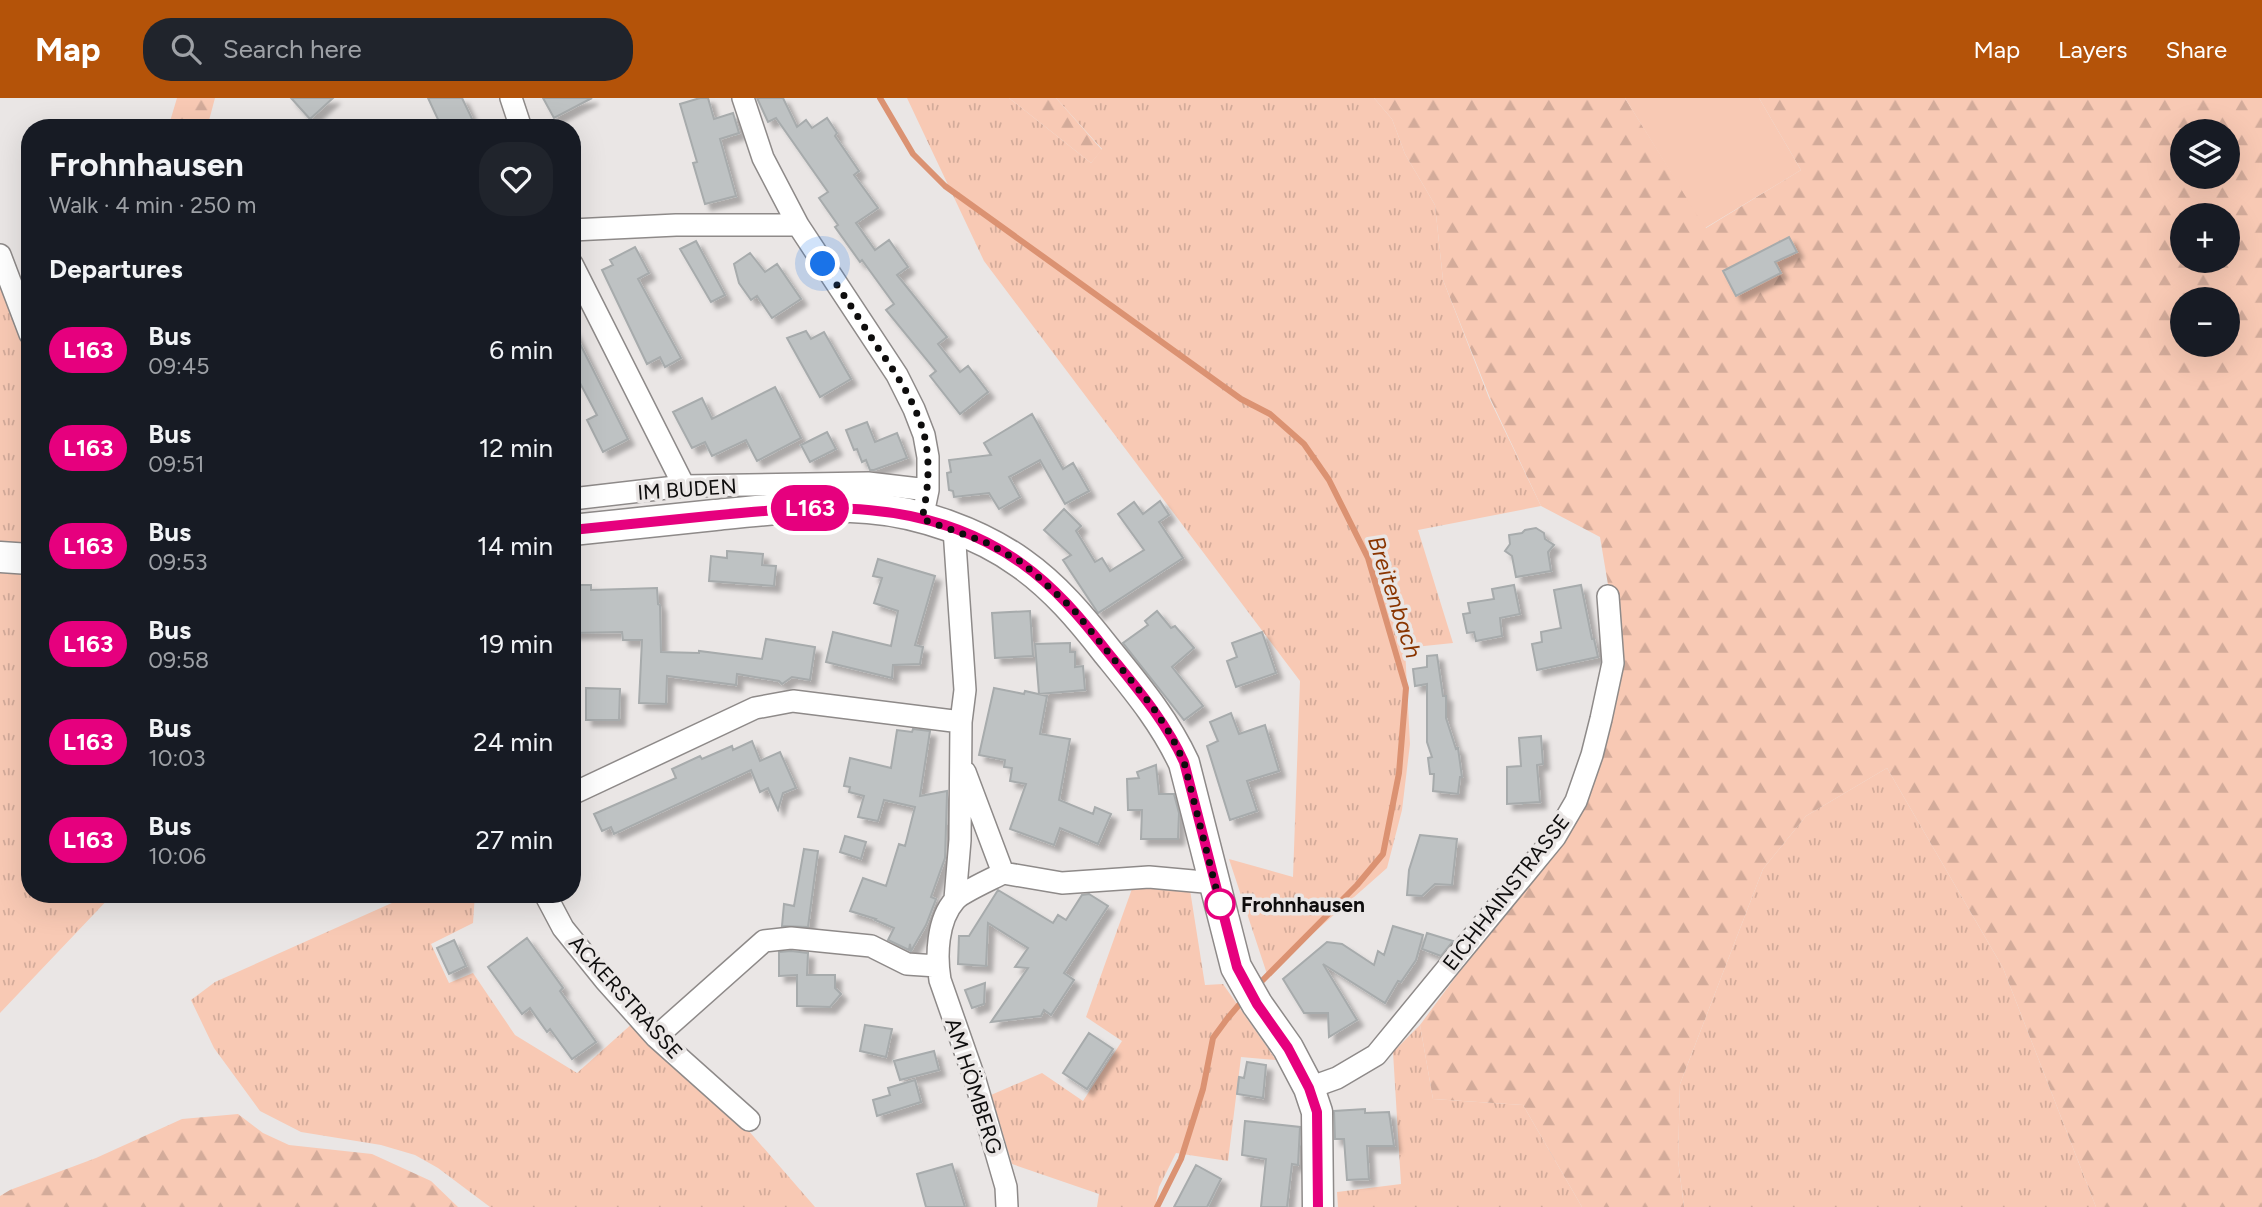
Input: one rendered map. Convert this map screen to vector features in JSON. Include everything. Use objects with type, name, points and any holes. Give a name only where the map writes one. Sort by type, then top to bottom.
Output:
[{"type":"street","points":[[511,98],[519,119]]},
{"type":"street","points":[[743,98],[763,158],[798,225],[897,375],[914,409],[924,435],[928,457],[925,505]]},
{"type":"street","points":[[581,230],[676,225],[798,225]]},
{"type":"street","points":[[0,255],[21,310]]},
{"type":"street","points":[[581,298],[684,486]]},
{"type":"street","name":"IM BUDEN","points":[[581,498],[684,486],[868,484],[925,505]]},
{"type":"street","points":[[581,529],[773,509],[925,505],[954,528],[1021,562],[1050,586],[1073,609],[1152,706],[1171,735],[1184,762],[1233,955],[1251,994],[1288,1048],[1309,1088],[1317,1112],[1318,1207]]},
{"type":"street","name":"AM HÖMBERG","points":[[954,528],[965,690],[961,722],[960,840],[955,899],[942,925],[937,966],[975,1080],[1006,1187],[1007,1207]]},
{"type":"street","points":[[0,557],[21,558]]},
{"type":"street","name":"EICHHAINSTRASSE","points":[[1309,1088],[1337,1078],[1376,1055],[1555,837],[1576,801],[1601,719],[1613,663],[1608,596]]},
{"type":"street","points":[[581,790],[755,708],[793,701],[961,722]]},
{"type":"street","points":[[961,764],[1003,873]]},
{"type":"street","points":[[955,899],[1003,873],[1062,883],[1149,877],[1215,883]]},
{"type":"street","name":"ACKERSTRASSE","points":[[550,903],[563,928],[604,980],[656,1037],[749,1120]]},
{"type":"street","points":[[656,1037],[764,941],[791,938],[871,946],[907,964],[937,966]]},
{"type":"green space","points":[[177,98],[215,98],[209,119],[171,119]]},
{"type":"green space","points":[[907,98],[1009,98],[1091,163],[1102,149],[1056,98],[1374,98],[1392,119],[1405,154],[1435,205],[1443,280],[1489,398],[1541,506],[1418,530],[1453,643],[1405,648],[1410,744],[1402,810],[1387,868],[1267,974],[1229,859],[1293,877],[1300,681],[984,261]]},
{"type":"green space","points":[[1009,98],[1056,98],[1102,150],[1091,163]]},
{"type":"green space","points":[[1374,98],[1625,98],[1706,228],[1801,170],[1759,98],[2262,98],[2262,1207],[2096,1207],[2003,968],[1887,768],[1806,816],[1763,869],[1680,1084],[1678,1160],[1684,1207],[1582,1207],[1523,1105],[1433,1099],[1420,1025],[1580,809],[1621,662],[1600,537],[1541,506],[1490,398],[1443,280],[1435,205],[1405,154],[1392,119]]},
{"type":"green space","points":[[1625,98],[1759,98],[1801,170],[1705,228]]},
{"type":"green space","points":[[0,281],[21,332],[21,550],[0,548]]},
{"type":"green space","points":[[0,563],[21,565],[21,903],[104,903],[0,1013]]},
{"type":"green space","points":[[1887,768],[2003,968],[2096,1207],[1684,1207],[1678,1160],[1680,1084],[1763,869],[1806,816]]},
{"type":"green space","points":[[1133,886],[1190,890],[1205,985],[1223,984],[1276,1060],[1241,1057],[1228,1161],[1176,1153],[1159,1187],[1155,1207],[1097,1207],[1099,1194],[1012,1164],[991,1095],[1042,1073],[1083,1101],[1122,1041],[1086,1017]]},
{"type":"green space","points":[[392,903],[474,903],[473,923],[431,944],[449,983],[473,973],[515,1035],[577,1073],[634,1022],[748,1130],[815,1207],[490,1207],[438,1168],[415,1155],[381,1145],[301,1132],[260,1111],[214,1048],[191,1000],[215,982]]},
{"type":"green space","points":[[1420,1025],[1433,1099],[1523,1105],[1582,1207],[1338,1207],[1337,1192],[1401,1184],[1393,1052]]},
{"type":"green space","points":[[238,1114],[263,1133],[289,1145],[372,1154],[431,1181],[458,1207],[0,1207],[0,1196],[10,1190],[96,1158],[182,1119]]},
{"type":"building","points":[[291,98],[333,98],[310,119]]},
{"type":"building","points":[[428,98],[462,98],[472,119],[438,119]]},
{"type":"building","points":[[543,98],[592,98],[554,118]]},
{"type":"building","points":[[708,98],[714,119],[733,113],[739,133],[720,139],[736,196],[705,204],[693,163],[697,162],[680,104]]},
{"type":"building","points":[[757,98],[783,98],[797,127],[806,120],[812,128],[827,118],[837,133],[835,136],[859,171],[854,175],[878,208],[856,223],[875,250],[889,240],[908,267],[897,275],[947,337],[938,344],[960,372],[968,366],[988,392],[960,414],[930,376],[936,371],[886,310],[894,304],[835,227],[838,225],[819,198],[828,192],[776,118],[768,122]]},
{"type":"building","points":[[1789,237],[1797,252],[1775,262],[1781,273],[1736,296],[1723,271]]},
{"type":"building","points":[[696,241],[725,295],[711,302],[680,249]]},
{"type":"building","points":[[635,247],[649,273],[638,279],[681,358],[665,367],[660,357],[647,364],[602,270],[613,265],[610,260]]},
{"type":"building","points":[[750,253],[765,272],[777,264],[801,299],[772,318],[757,296],[751,300],[739,283],[734,264]]},
{"type":"building","points":[[806,331],[811,339],[824,332],[851,379],[820,397],[787,338]]},
{"type":"building","points":[[581,346],[628,439],[603,452],[587,420],[597,415],[581,385]]},
{"type":"building","points":[[775,387],[801,438],[757,461],[746,440],[712,456],[705,442],[692,448],[673,412],[702,398],[712,419]]},
{"type":"building","points":[[1032,414],[1063,469],[1073,463],[1089,491],[1065,504],[1040,460],[1009,477],[1020,497],[999,509],[989,493],[954,497],[953,491],[949,490],[949,460],[991,455],[984,443]]},
{"type":"building","points":[[867,422],[875,442],[897,433],[907,458],[870,470],[866,460],[862,462],[857,449],[854,450],[846,430]]},
{"type":"building","points":[[827,432],[836,449],[810,462],[801,445]]},
{"type":"building","points":[[1160,501],[1169,515],[1159,522],[1183,558],[1098,613],[1063,560],[1071,555],[1044,530],[1064,509],[1081,526],[1076,531],[1095,562],[1102,558],[1110,571],[1144,550],[1118,514],[1134,502],[1143,514]]},
{"type":"building","points":[[1536,528],[1554,545],[1548,552],[1551,571],[1516,577],[1512,556],[1505,551],[1510,544],[1509,535]]},
{"type":"building","points":[[727,551],[763,554],[762,565],[776,566],[774,586],[709,581],[711,556],[727,558]]},
{"type":"building","points":[[878,559],[935,576],[915,645],[923,647],[920,664],[893,665],[892,678],[826,662],[833,632],[891,646],[898,611],[874,603],[882,578],[873,576]]},
{"type":"building","points":[[581,585],[591,585],[591,590],[657,588],[661,652],[699,651],[762,659],[766,639],[815,647],[810,680],[792,677],[782,684],[779,681],[737,674],[736,685],[667,676],[666,704],[639,703],[642,640],[623,640],[622,632],[581,633]]},
{"type":"building","points":[[1514,585],[1520,614],[1500,618],[1502,636],[1476,641],[1474,632],[1467,633],[1463,614],[1470,613],[1468,603],[1494,599],[1492,589]]},
{"type":"building","points":[[1581,585],[1598,657],[1537,670],[1532,644],[1542,642],[1541,632],[1561,628],[1554,590]]},
{"type":"building","points":[[1030,611],[1033,656],[995,658],[992,613]]},
{"type":"building","points":[[1157,611],[1171,628],[1175,626],[1194,648],[1172,667],[1203,706],[1184,720],[1123,643],[1148,625],[1145,621]]},
{"type":"building","points":[[1262,632],[1276,673],[1236,687],[1227,661],[1237,657],[1232,643]]},
{"type":"building","points":[[1070,643],[1070,652],[1075,652],[1075,667],[1083,666],[1085,690],[1039,694],[1035,644]]},
{"type":"building","points":[[1437,655],[1443,696],[1446,696],[1446,718],[1456,749],[1458,748],[1462,777],[1458,794],[1433,791],[1434,774],[1430,774],[1428,758],[1432,757],[1427,742],[1427,684],[1415,686],[1413,669],[1427,667],[1427,656]]},
{"type":"building","points":[[586,688],[620,689],[619,720],[586,720]]},
{"type":"building","points":[[994,688],[1047,696],[1040,734],[1070,739],[1059,800],[1093,814],[1095,807],[1111,814],[1098,844],[1060,828],[1054,845],[1010,829],[1026,784],[1010,781],[1012,768],[1004,767],[1005,760],[979,755]]},
{"type":"building","points":[[1231,713],[1239,734],[1265,725],[1279,771],[1247,781],[1257,811],[1230,820],[1207,746],[1218,741],[1210,722]]},
{"type":"building","points":[[913,729],[930,731],[920,796],[947,791],[947,794],[945,858],[931,897],[936,899],[926,925],[911,951],[910,944],[909,950],[888,940],[894,928],[850,911],[863,878],[886,886],[899,844],[905,846],[915,807],[884,800],[878,821],[858,817],[864,796],[849,792],[850,787],[844,786],[850,758],[891,768],[897,730],[912,732]]},
{"type":"building","points":[[1541,736],[1543,764],[1537,765],[1540,802],[1507,804],[1507,767],[1521,766],[1519,738]]},
{"type":"building","points":[[752,741],[760,761],[780,752],[796,788],[783,793],[778,810],[768,788],[760,792],[751,770],[614,834],[611,827],[602,831],[594,814],[676,778],[672,769],[700,756],[702,759]]},
{"type":"building","points":[[1156,765],[1159,794],[1174,794],[1179,813],[1178,839],[1141,839],[1142,810],[1128,810],[1127,779],[1139,778],[1137,772]]},
{"type":"building","points":[[1420,835],[1457,839],[1452,885],[1435,884],[1422,896],[1407,895],[1409,870]]},
{"type":"building","points":[[845,836],[866,842],[861,859],[840,852]]},
{"type":"building","points":[[804,849],[818,851],[808,927],[782,926],[784,904],[794,906]]},
{"type":"building","points":[[998,890],[1053,923],[1058,915],[1066,920],[1082,895],[1089,894],[1108,906],[1064,973],[1074,980],[1051,1015],[1044,1010],[1041,1016],[991,1022],[1028,968],[1015,967],[1028,948],[988,923],[986,966],[958,964],[959,936],[969,936]]},
{"type":"building","points":[[1393,926],[1423,935],[1416,960],[1401,982],[1398,981],[1385,1003],[1323,964],[1357,1020],[1329,1037],[1328,1013],[1304,1013],[1283,979],[1327,942],[1342,944],[1374,965],[1378,951],[1384,955]]},
{"type":"building","points":[[1427,933],[1453,941],[1441,956],[1422,949]]},
{"type":"building","points":[[527,938],[563,988],[560,991],[596,1042],[572,1059],[550,1029],[547,1032],[530,1008],[522,1014],[488,967]]},
{"type":"building","points":[[454,940],[466,966],[449,974],[437,948]]},
{"type":"building","points":[[779,952],[808,953],[807,975],[835,975],[835,988],[841,994],[830,1007],[797,1006],[797,975],[779,976]]},
{"type":"building","points":[[985,983],[984,1004],[972,1008],[965,990]]},
{"type":"building","points":[[865,1025],[892,1029],[886,1057],[860,1051]]},
{"type":"building","points":[[1089,1033],[1113,1049],[1087,1089],[1063,1073]]},
{"type":"building","points":[[934,1051],[939,1070],[900,1080],[894,1061]]},
{"type":"building","points":[[1247,1062],[1266,1065],[1263,1098],[1237,1094],[1239,1077],[1244,1078]]},
{"type":"building","points":[[915,1080],[921,1102],[877,1116],[873,1100],[890,1095],[888,1088]]},
{"type":"building","points":[[1365,1109],[1365,1113],[1389,1112],[1394,1146],[1367,1146],[1369,1179],[1347,1180],[1344,1139],[1335,1139],[1334,1111]]},
{"type":"building","points":[[1245,1121],[1300,1127],[1298,1165],[1292,1164],[1287,1207],[1261,1207],[1266,1159],[1242,1155]]},
{"type":"building","points":[[952,1164],[965,1207],[926,1207],[917,1174]]},
{"type":"building","points":[[1196,1165],[1221,1179],[1207,1207],[1174,1207]]},
{"type":"waterway","name":"Breitenbach","points":[[880,98],[913,154],[945,186],[1241,399],[1270,414],[1304,444],[1329,480],[1368,558],[1406,688],[1399,773],[1383,854],[1357,885],[1257,986]]},
{"type":"waterway","name":"Breitenbach","points":[[1157,1207],[1181,1159],[1203,1089],[1213,1038],[1244,999]]},
{"type":"bus line","name":"L163","points":[[581,529],[773,509],[868,508],[895,512],[954,528],[1021,562],[1050,586],[1073,609],[1152,706],[1171,735],[1184,762],[1237,967],[1257,1004],[1288,1048],[1315,1100],[1319,1162],[1318,1207]]},
{"type":"place","name":"Frohnhausen","points":[[1220,904]]},
{"type":"route","points":[[823,264],[897,375],[914,409],[924,435],[928,457],[928,490],[922,519],[954,528],[1021,562],[1073,609],[1152,706],[1171,735],[1184,762],[1220,904]]}]
